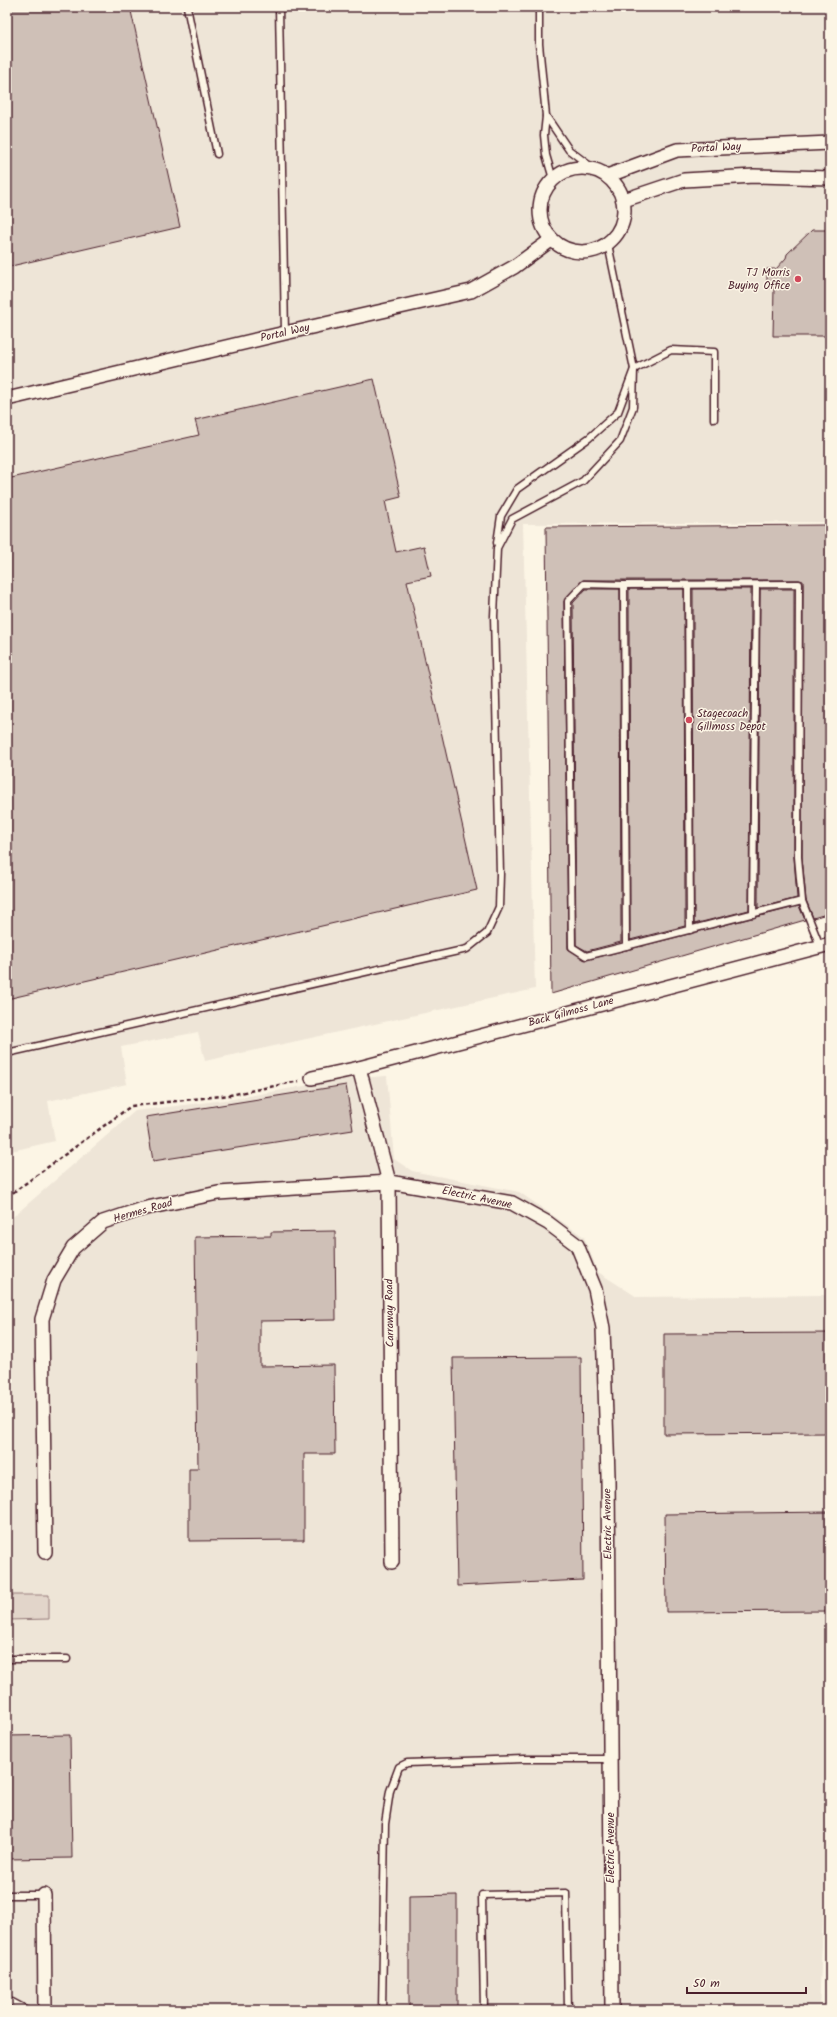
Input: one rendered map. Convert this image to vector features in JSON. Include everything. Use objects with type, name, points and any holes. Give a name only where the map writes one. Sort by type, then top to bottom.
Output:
[{"type":"street","name":"Portal Way","points":[[607,176],[677,150],[830,143]]},
{"type":"street","points":[[580,168],[594,169],[607,176],[618,186],[624,200],[625,212],[623,224],[617,236],[608,244],[597,250],[585,253],[572,252],[561,248],[551,240],[543,228],[540,216],[540,202],[545,190],[553,179],[565,171],[580,168]]},
{"type":"street","points":[[624,200],[684,180],[754,176],[830,178]]},
{"type":"street","name":"Portal Way","points":[[7,399],[285,333],[471,292],[514,267],[551,240]]},
{"type":"street","name":"Back Gilmoss Lane","points":[[312,1078],[360,1068],[825,945]]},
{"type":"street","name":"Carraway Road","points":[[360,1068],[389,1182],[392,1562]]},
{"type":"street","name":"Hermes Road","points":[[45,1552],[42,1319],[54,1280],[73,1248],[103,1222],[142,1209],[218,1193],[389,1182]]},
{"type":"street","name":"Electric Avenue","points":[[389,1182],[512,1203],[548,1223],[577,1245],[596,1289],[603,1328],[604,1343],[608,1476],[612,2010]]},
{"type":"street","points":[[44,1895],[45,2010]]},
{"type":"lane","points":[[187,7],[217,154]]},
{"type":"lane","points":[[279,7],[285,333]]},
{"type":"lane","points":[[539,7],[539,44],[546,116],[544,135],[546,154],[553,179]]},
{"type":"lane","points":[[546,116],[569,150],[594,169]]},
{"type":"lane","points":[[497,548],[512,519],[583,481],[620,440],[633,407],[634,369],[608,244]]},
{"type":"lane","points":[[7,1053],[467,948],[487,933],[499,907],[500,874],[494,616],[497,548],[501,516],[517,489],[589,438],[618,412],[634,369],[671,350],[714,352],[714,419]]},
{"type":"lane","points":[[802,902],[586,956],[572,947],[568,601],[584,584],[798,584],[798,857],[802,902],[825,945]]},
{"type":"lane","points":[[624,585],[626,946]]},
{"type":"lane","points":[[688,585],[690,930]]},
{"type":"lane","points":[[753,914],[756,585]]},
{"type":"lane","points":[[7,1659],[67,1659]]},
{"type":"lane","points":[[382,2010],[385,1824],[390,1791],[399,1767],[407,1763],[523,1759],[610,1759]]},
{"type":"lane","points":[[484,2010],[482,1895],[566,1893],[568,2010]]},
{"type":"lane","points":[[7,1895],[44,1895]]},
{"type":"lane","points":[[7,2002],[12,2002],[28,2010]]},
{"type":"path","points":[[7,1197],[131,1106],[230,1095],[312,1078]]},
{"type":"shaded area","points":[[7,7],[830,7],[830,522],[523,524],[535,989],[205,1061],[198,1032],[121,1047],[127,1084],[48,1101],[55,1141],[7,1152]]},
{"type":"shaded area","points":[[387,1076],[394,1159],[412,1171],[519,1192],[584,1237],[598,1272],[637,1297],[830,1295],[830,1765],[819,2010],[7,2010],[7,1222],[135,1111],[233,1099],[342,1079]]},
{"type":"shaded area","points":[[7,1595],[49,1595],[49,1619],[7,1620]]},
{"type":"building","points":[[7,7],[130,7],[180,227],[7,267]]},
{"type":"building","name":"TJ Morris Buying Office","points":[[812,230],[830,230],[830,336],[773,336],[774,288],[767,288],[767,269],[776,269],[786,258],[787,254]]},
{"type":"building","points":[[374,379],[401,497],[385,501],[396,552],[424,546],[431,576],[407,581],[477,890],[7,999],[7,479],[199,435],[195,420]]},
{"type":"building","points":[[830,525],[830,913],[813,918],[806,900],[802,857],[803,581],[583,580],[564,601],[568,949],[587,960],[799,906],[805,920],[551,994],[546,527]]},
{"type":"building","points":[[586,589],[620,589],[621,942],[587,951],[576,945],[573,603]]},
{"type":"building","points":[[629,589],[684,589],[685,926],[630,940]]},
{"type":"building","points":[[693,589],[751,589],[749,910],[694,924]]},
{"type":"building","points":[[760,589],[794,589],[794,857],[797,898],[758,908]]},
{"type":"building","points":[[346,1085],[353,1130],[153,1161],[146,1117]]},
{"type":"building","points":[[335,1231],[336,1320],[260,1321],[260,1366],[334,1365],[335,1454],[304,1454],[304,1540],[189,1541],[189,1469],[198,1469],[195,1237],[271,1236],[271,1232]]},
{"type":"building","points":[[830,1333],[830,1433],[664,1434],[664,1334]]},
{"type":"building","points":[[581,1357],[583,1580],[457,1586],[453,1358]]},
{"type":"building","points":[[830,1512],[830,1611],[666,1612],[665,1514]]},
{"type":"building","points":[[70,1735],[72,1858],[7,1859],[7,1736]]},
{"type":"building","points":[[457,1895],[457,2010],[409,2010],[409,1896]]},
{"type":"place","name":"TJ Morris Buying Office","points":[[798,279]]},
{"type":"place","name":"Stagecoach Gillmoss Depot","points":[[689,720]]}]
